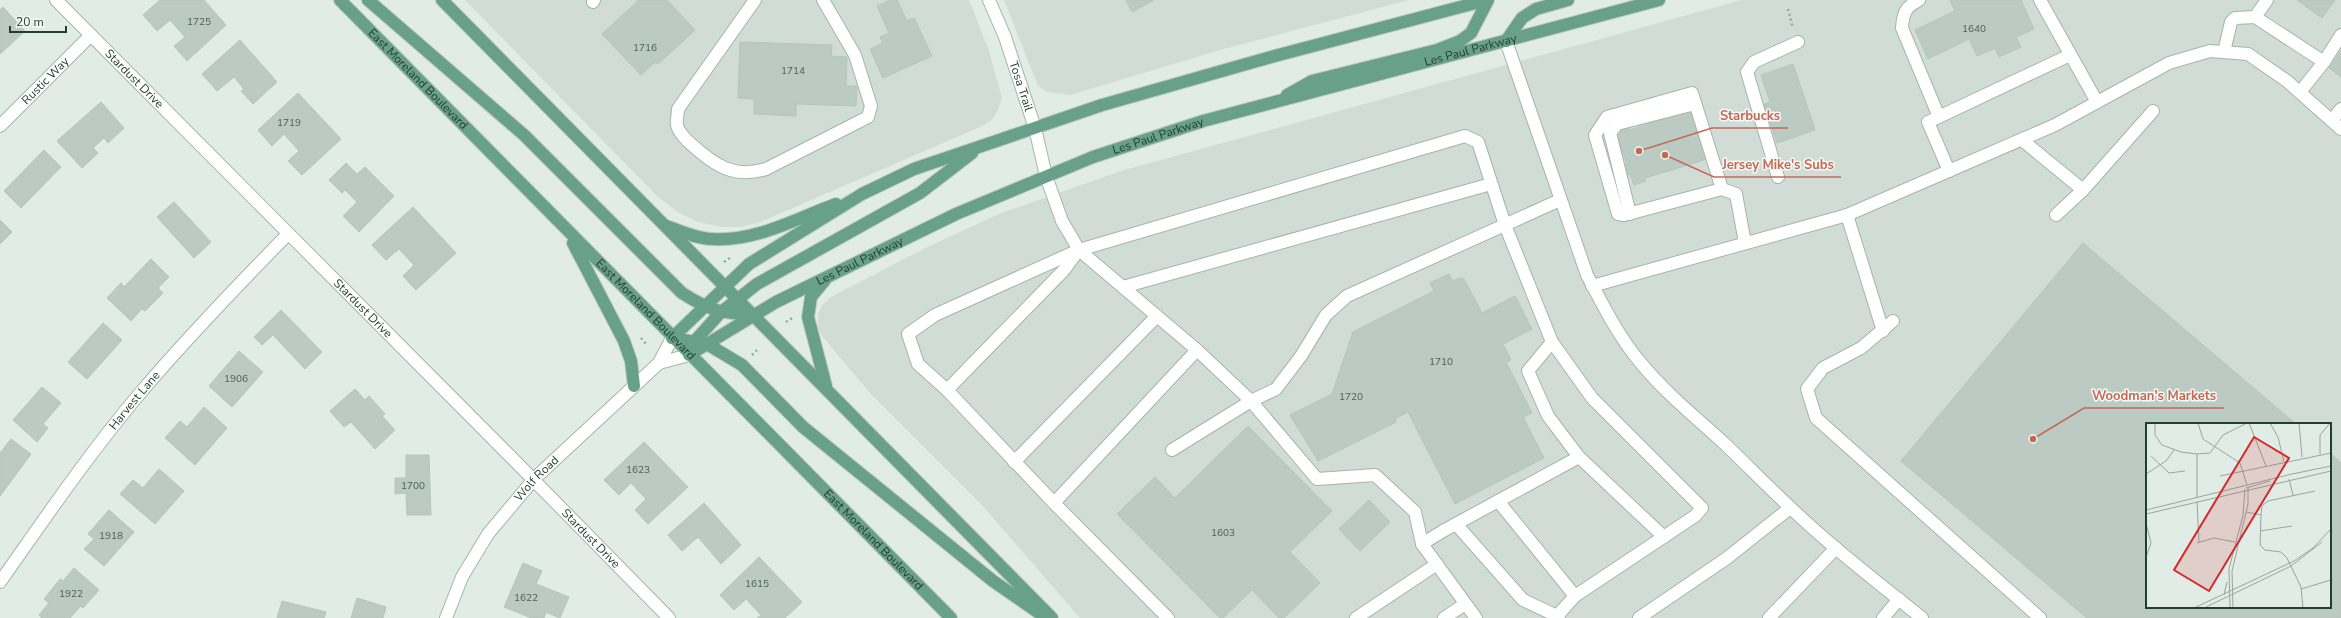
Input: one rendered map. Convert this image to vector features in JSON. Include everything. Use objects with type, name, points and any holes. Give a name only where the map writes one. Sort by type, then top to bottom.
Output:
[{"type":"main road","name":"East Moreland Boulevard","points":[[340,0],[568,233],[951,618]]},
{"type":"main road","points":[[368,0],[524,135],[672,284],[704,307],[720,313],[754,315]]},
{"type":"main road","points":[[442,0],[661,224],[754,315],[1052,618]]},
{"type":"main road","points":[[661,224],[690,235],[713,240],[733,238],[761,232],[862,194],[914,169],[1102,106],[1271,57],[1488,0]]},
{"type":"main road","points":[[1274,102],[1312,81],[1437,50],[1460,41],[1471,32],[1488,0]]},
{"type":"main road","points":[[1506,41],[1522,18],[1536,9],[1568,0]]},
{"type":"main road","name":"Les Paul Parkway","points":[[689,355],[701,342],[776,302],[956,214],[1093,157],[1203,121],[1659,0]]},
{"type":"main road","points":[[701,342],[720,313],[736,298],[787,266],[920,193],[979,148]]},
{"type":"main road","points":[[672,338],[749,264],[862,194]]},
{"type":"main road","points":[[568,233],[624,340],[631,361],[634,386]]},
{"type":"main road","points":[[826,388],[808,317],[811,297],[827,278]]},
{"type":"main road","points":[[672,338],[701,342],[742,365],[803,427],[993,581],[1047,618]]},
{"type":"street","name":"Stardust Drive","points":[[56,0],[534,479],[669,618]]},
{"type":"street","points":[[755,0],[678,109],[677,126],[686,140],[711,162],[735,171],[752,174],[766,169],[868,117],[871,106],[855,55],[823,0]]},
{"type":"street","name":"Tosa Trail","points":[[989,0],[1005,37],[1035,128],[1046,176],[1062,221],[1079,250],[1197,350],[1251,401],[1317,479],[1375,475],[1415,512],[1422,544]]},
{"type":"street","points":[[1919,0],[1908,6],[1902,13],[1902,28],[1939,117]]},
{"type":"street","points":[[2040,0],[2097,102]]},
{"type":"street","points":[[2256,17],[2267,0]]},
{"type":"street","points":[[2224,52],[2231,22],[2235,18],[2256,17],[2324,62]]},
{"type":"street","name":"Rustic Way","points":[[0,126],[91,35]]},
{"type":"street","points":[[2300,92],[2324,62],[2341,35]]},
{"type":"street","points":[[1778,177],[1747,72],[1754,62],[1796,37]]},
{"type":"street","points":[[1506,41],[1573,240],[1592,286],[1603,307],[1641,363],[1674,398],[1727,446],[1817,533],[1922,618]]},
{"type":"street","points":[[1592,286],[1847,215],[2055,125],[2169,63],[2210,51],[2248,54],[2300,92],[2341,129]]},
{"type":"street","points":[[1949,171],[1928,122],[2070,55]]},
{"type":"street","points":[[1722,189],[1695,104],[1617,124],[1610,133],[1627,214],[1722,189],[1736,194],[1745,243]]},
{"type":"street","points":[[2332,120],[2341,109]]},
{"type":"street","points":[[2056,215],[2083,190],[2153,111]]},
{"type":"street","points":[[1168,618],[1014,462],[947,390],[918,364],[908,334],[935,315],[1079,250],[1465,136],[1478,142],[1505,225],[1552,342],[1592,398],[1702,508],[1695,516],[1575,596],[1558,617],[1523,600],[1456,524]]},
{"type":"street","points":[[2022,140],[2083,190]]},
{"type":"street","points":[[1123,287],[1491,184]]},
{"type":"street","points":[[1172,450],[1251,401],[1276,389],[1301,356],[1326,315],[1347,296],[1560,200]]},
{"type":"street","points":[[1847,215],[1883,331]]},
{"type":"street","name":"Harvest Lane","points":[[0,582],[76,473],[141,392],[215,309],[288,234]]},
{"type":"street","points":[[947,390],[1064,270],[1079,250]]},
{"type":"street","points":[[1014,462],[1157,316]]},
{"type":"street","points":[[1893,321],[1861,348],[1823,368],[1807,389],[1816,418],[2040,618]]},
{"type":"street","name":"Wolf Road","points":[[446,618],[462,577],[488,534],[534,479],[659,363],[672,338]]},
{"type":"street","points":[[1552,342],[1528,371],[1548,416],[1579,457],[1664,537]]},
{"type":"street","points":[[1054,503],[1197,350]]},
{"type":"street","name":"Wolf Road","points":[[659,363],[689,355]]},
{"type":"street","points":[[1476,618],[1422,544],[1579,457]]},
{"type":"street","points":[[1498,501],[1575,596]]},
{"type":"street","points":[[1639,618],[1727,558],[1790,508]]},
{"type":"street","points":[[1769,618],[1836,548]]},
{"type":"street","points":[[1356,618],[1437,564]]},
{"type":"street","points":[[1883,618],[1899,599]]},
{"type":"street","points":[[1444,618],[1465,604]]},
{"type":"path","points":[[1788,9],[1796,37]]},
{"type":"path","points":[[724,262],[730,258]]},
{"type":"path","points":[[786,322],[791,317]]},
{"type":"shaded area","points":[[465,0],[969,0],[988,48],[1002,98],[998,110],[991,121],[973,130],[760,222],[741,227],[721,227],[698,222],[679,213],[658,197]]},
{"type":"shaded area","points":[[1004,0],[1409,0],[1220,50],[1070,95],[1048,92],[1038,86]]},
{"type":"shaded area","points":[[1742,0],[2341,0],[2341,618],[1080,618],[981,504],[870,393],[822,336],[818,328],[818,315],[822,305],[831,297],[927,247],[999,214],[1121,171]]},
{"type":"building","points":[[160,0],[204,0],[226,25],[187,61],[174,46],[185,37],[170,20],[157,31],[143,15]]},
{"type":"building","points":[[639,0],[667,0],[695,30],[658,64],[655,62],[641,75],[602,34]]},
{"type":"building","points":[[891,0],[897,0],[907,21],[914,18],[932,56],[883,78],[870,49],[883,43],[880,37],[889,33],[877,6]]},
{"type":"building","points":[[1126,0],[1154,0],[1132,12]]},
{"type":"building","points":[[1950,0],[2021,0],[2034,29],[2016,37],[2021,47],[1999,57],[1995,48],[1977,56],[1969,39],[1928,59],[1915,30],[1955,11]]},
{"type":"building","points":[[2297,0],[2335,0],[2322,18]]},
{"type":"building","points":[[3,7],[25,31],[0,54],[0,10]]},
{"type":"building","points":[[240,40],[277,82],[253,104],[241,91],[244,89],[234,77],[217,91],[202,74]]},
{"type":"building","points":[[740,42],[832,45],[831,56],[847,57],[846,86],[857,86],[856,106],[796,104],[796,116],[754,114],[754,99],[738,98]]},
{"type":"building","points":[[2341,51],[2341,77],[2329,68]]},
{"type":"building","points":[[1793,64],[1815,130],[1777,143],[1764,104],[1770,102],[1761,75]]},
{"type":"building","points":[[298,93],[341,139],[302,175],[288,161],[299,151],[284,134],[272,146],[258,130]]},
{"type":"building","points":[[101,102],[124,128],[108,143],[104,138],[93,148],[98,153],[82,168],[57,141]]},
{"type":"building","points":[[1692,109],[1707,159],[1645,178],[1646,181],[1634,185],[1630,174],[1628,175],[1624,165],[1627,164],[1615,131],[1629,127],[1630,130]]},
{"type":"building","points":[[44,150],[61,167],[21,208],[4,191]]},
{"type":"building","points":[[346,163],[357,174],[365,167],[394,196],[359,232],[343,216],[357,202],[345,190],[342,193],[329,180]]},
{"type":"building","points":[[174,202],[211,242],[194,258],[157,217]]},
{"type":"building","points":[[413,207],[456,253],[416,290],[403,276],[414,265],[399,249],[386,260],[372,245]]},
{"type":"building","points":[[0,220],[12,232],[0,244]]},
{"type":"building","points":[[2083,243],[2295,423],[2146,423],[2146,608],[2331,608],[2331,454],[2341,463],[2341,618],[2087,618],[1901,461]]},
{"type":"building","points":[[151,259],[169,277],[158,288],[163,293],[145,311],[142,309],[131,321],[107,298],[121,283],[124,287]]},
{"type":"building","points":[[1449,274],[1453,281],[1460,278],[1464,279],[1482,313],[1515,296],[1532,329],[1503,344],[1511,360],[1506,362],[1532,413],[1523,417],[1544,458],[1455,504],[1408,412],[1395,419],[1396,422],[1318,461],[1290,415],[1332,394],[1353,332],[1434,291],[1430,283]]},
{"type":"building","points":[[281,310],[322,352],[305,369],[273,335],[262,345],[254,337]]},
{"type":"building","points":[[103,323],[122,340],[87,379],[68,362]]},
{"type":"building","points":[[239,351],[263,372],[232,407],[209,386]]},
{"type":"building","points":[[42,387],[61,403],[43,424],[48,428],[37,442],[13,420]]},
{"type":"building","points":[[355,389],[365,400],[369,396],[385,414],[382,416],[395,430],[375,449],[351,422],[344,427],[330,411]]},
{"type":"building","points":[[204,407],[227,428],[195,465],[165,438],[180,421],[187,427]]},
{"type":"building","points":[[1248,426],[1332,511],[1290,552],[1320,583],[1284,618],[1279,618],[1252,590],[1223,618],[1220,618],[1117,514],[1155,477],[1175,498]]},
{"type":"building","points":[[11,439],[31,454],[0,496],[0,453]]},
{"type":"building","points":[[644,442],[688,487],[648,524],[635,510],[646,499],[631,483],[619,495],[604,480]]},
{"type":"building","points":[[406,455],[429,455],[431,515],[407,515],[406,493],[395,494],[395,478],[406,478]]},
{"type":"building","points":[[159,469],[184,491],[155,524],[120,494],[133,480],[143,488]]},
{"type":"building","points":[[1369,500],[1390,522],[1360,551],[1339,529]]},
{"type":"building","points":[[704,503],[741,545],[721,564],[698,537],[682,551],[668,535]]},
{"type":"building","points":[[109,510],[134,532],[104,566],[84,549],[94,539],[88,534]]},
{"type":"building","points":[[759,557],[802,602],[785,618],[757,618],[761,615],[746,599],[734,610],[720,595]]},
{"type":"building","points":[[523,563],[542,571],[536,584],[569,597],[560,618],[546,612],[544,618],[531,618],[504,607]]},
{"type":"building","points":[[74,568],[99,590],[83,608],[81,606],[70,618],[42,618],[39,615],[49,603],[44,599],[60,579],[63,581]]},
{"type":"building","points":[[357,598],[386,607],[383,618],[351,618]]},
{"type":"building","points":[[282,601],[326,612],[324,618],[277,618]]},
{"type":"place","name":"Starbucks","points":[[1639,151]]},
{"type":"place","name":"Jersey Mike's Subs","points":[[1665,155]]},
{"type":"place","name":"Woodman's Markets","points":[[2033,439]]}]
